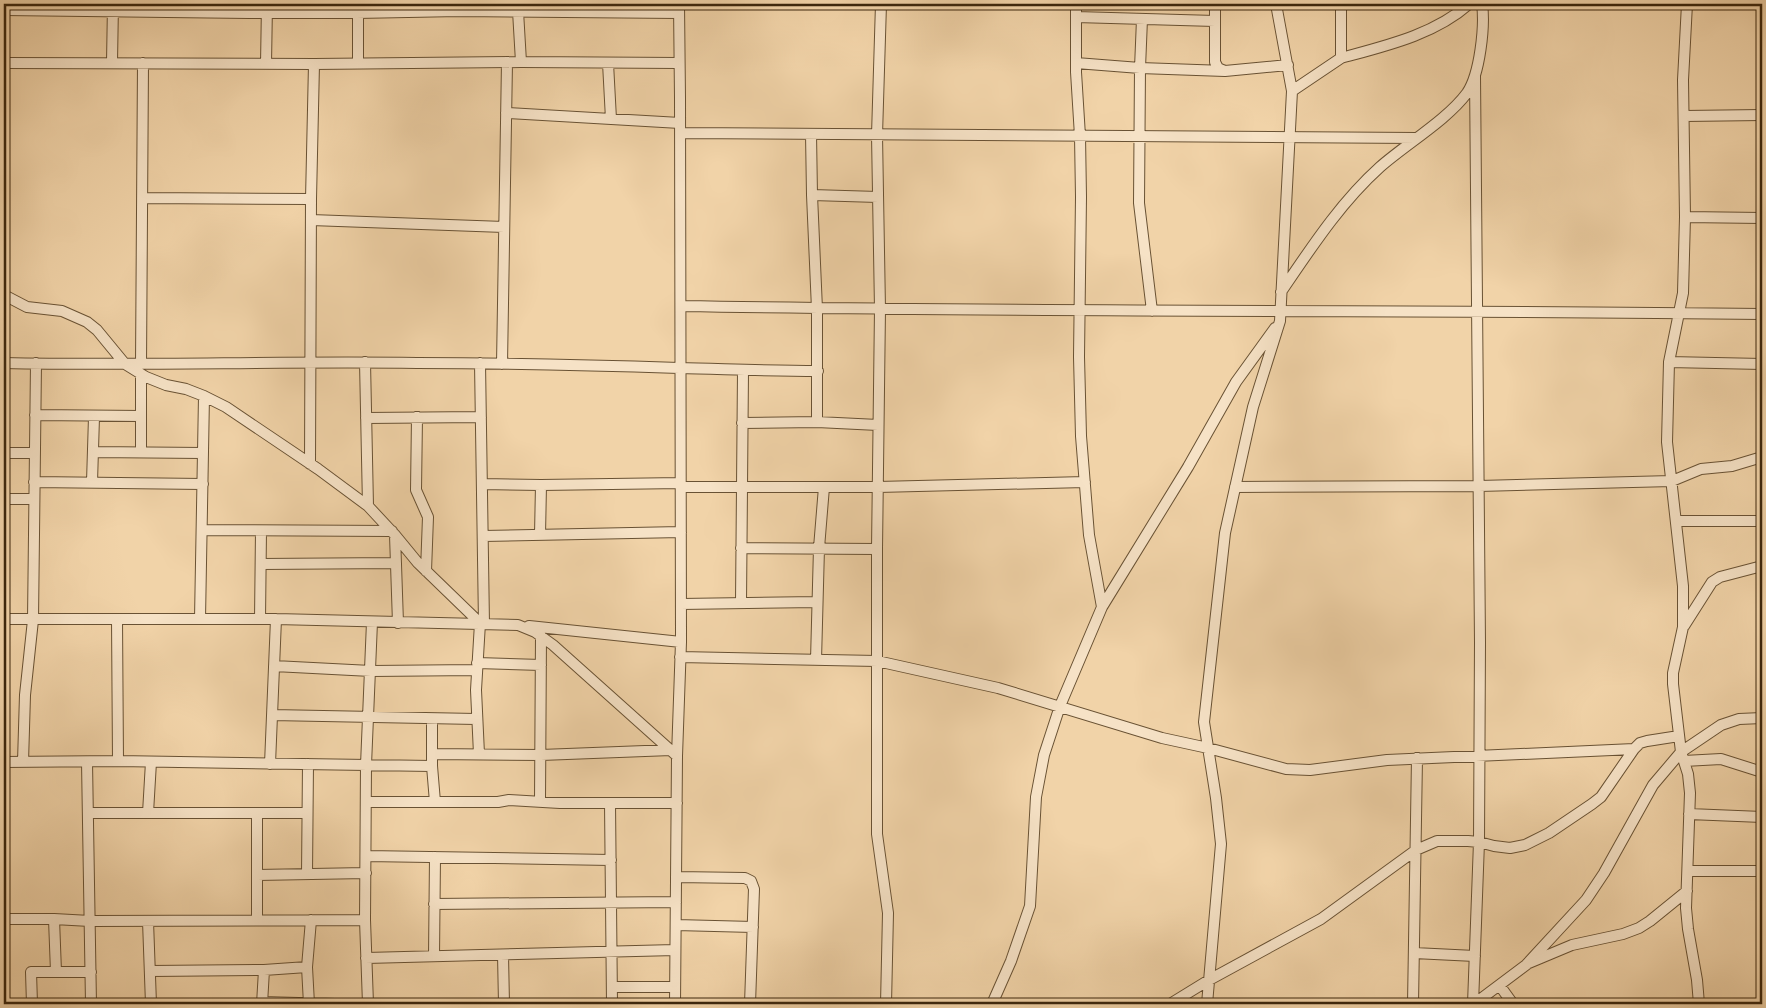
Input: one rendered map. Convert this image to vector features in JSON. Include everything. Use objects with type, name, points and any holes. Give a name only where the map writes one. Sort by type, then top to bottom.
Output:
[{"type":"street","points":[[881,4],[877,135],[880,309],[877,548],[877,834],[888,913],[886,1004]]},
{"type":"street","points":[[1076,4],[1076,63],[1081,197],[1079,357],[1081,436],[1090,535],[1102,607]]},
{"type":"street","points":[[1215,4],[1215,62],[1218,68],[1225,71]]},
{"type":"street","points":[[1207,1004],[1221,844],[1204,722],[1225,533],[1253,407],[1280,321],[1292,91],[1278,25],[1276,4]]},
{"type":"street","points":[[1341,4],[1341,58]]},
{"type":"street","points":[[1292,91],[1341,58],[1396,43],[1437,25],[1469,4]]},
{"type":"street","points":[[1474,1004],[1480,755],[1475,76],[1484,18],[1482,4]]},
{"type":"street","points":[[1687,4],[1683,80],[1685,217],[1683,293],[1669,362],[1667,442],[1683,586],[1684,627],[1672,684],[1682,757],[1688,774],[1690,793],[1687,891],[1688,928],[1699,1004]]},
{"type":"street","points":[[112,62],[113,7]]},
{"type":"street","points":[[4,10],[113,7],[518,11],[679,9],[681,642],[674,753],[677,802],[675,1004]]},
{"type":"street","points":[[266,64],[267,8]]},
{"type":"street","points":[[358,8],[358,63]]},
{"type":"street","points":[[518,11],[521,62]]},
{"type":"street","points":[[1076,17],[1214,21]]},
{"type":"street","points":[[1142,20],[1139,203],[1152,311]]},
{"type":"street","points":[[502,364],[507,62]]},
{"type":"street","points":[[4,63],[679,63]]},
{"type":"street","points":[[141,452],[143,63]]},
{"type":"street","points":[[608,63],[612,119]]},
{"type":"street","points":[[1076,63],[1140,68],[1225,71],[1288,65]]},
{"type":"street","points":[[310,464],[311,199],[314,64]]},
{"type":"street","points":[[1281,292],[1324,229],[1355,193],[1380,166],[1446,114],[1467,93],[1475,76]]},
{"type":"street","points":[[506,113],[680,122]]},
{"type":"street","points":[[1684,116],[1762,115]]},
{"type":"street","points":[[680,133],[1417,138]]},
{"type":"street","points":[[811,134],[817,309],[817,422]]},
{"type":"street","points":[[812,195],[878,197]]},
{"type":"street","points":[[142,198],[311,199]]},
{"type":"street","points":[[1685,217],[1762,218]]},
{"type":"street","points":[[311,220],[504,227]]},
{"type":"street","points":[[4,295],[27,307],[62,311],[87,322],[125,364]]},
{"type":"street","points":[[680,306],[817,309],[1762,314]]},
{"type":"street","points":[[992,1004],[1011,962],[1030,906],[1036,797],[1044,755],[1060,706],[1102,607],[1188,467],[1236,382],[1280,321]]},
{"type":"street","points":[[4,362],[125,364],[141,369],[166,385],[186,389],[226,407],[368,506],[426,571],[482,624]]},
{"type":"street","points":[[141,369],[310,362],[365,362],[818,371]]},
{"type":"street","points":[[365,362],[368,506]]},
{"type":"street","points":[[1669,362],[1762,364]]},
{"type":"street","points":[[23,762],[25,695],[33,620],[36,363]]},
{"type":"street","points":[[479,754],[476,719],[477,666],[482,624],[483,536],[480,363]]},
{"type":"street","points":[[741,603],[743,371]]},
{"type":"street","points":[[200,619],[204,396]]},
{"type":"street","points":[[35,415],[141,416]]},
{"type":"street","points":[[92,482],[94,417]]},
{"type":"street","points":[[416,417],[416,490],[428,517],[426,571]]},
{"type":"street","points":[[366,418],[481,417]]},
{"type":"street","points":[[742,423],[817,422],[878,425]]},
{"type":"street","points":[[93,452],[203,454]]},
{"type":"street","points":[[4,453],[35,453]]},
{"type":"street","points":[[1235,487],[1479,486],[1672,481],[1701,469],[1732,466],[1762,457]]},
{"type":"street","points":[[34,482],[203,484]]},
{"type":"street","points":[[482,484],[878,487],[1085,482]]},
{"type":"street","points":[[540,485],[540,535]]},
{"type":"street","points":[[816,660],[819,548],[824,487]]},
{"type":"street","points":[[4,499],[34,499]]},
{"type":"street","points":[[1676,521],[1762,521]]},
{"type":"street","points":[[202,530],[394,533]]},
{"type":"street","points":[[260,619],[262,531]]},
{"type":"street","points":[[483,536],[681,532]]},
{"type":"street","points":[[394,533],[398,623]]},
{"type":"street","points":[[741,548],[877,548]]},
{"type":"street","points":[[261,564],[396,563]]},
{"type":"street","points":[[1684,627],[1712,582],[1720,577],[1762,566]]},
{"type":"street","points":[[681,604],[817,602]]},
{"type":"street","points":[[4,619],[276,619],[518,625],[681,642]]},
{"type":"street","points":[[117,619],[118,761]]},
{"type":"street","points":[[270,764],[276,619]]},
{"type":"street","points":[[368,1004],[366,958],[366,765],[372,622]]},
{"type":"street","points":[[518,625],[542,636],[674,753]]},
{"type":"street","points":[[540,802],[542,636]]},
{"type":"street","points":[[680,657],[877,661],[998,688],[1162,738],[1286,769],[1310,770],[1417,758],[1634,749]]},
{"type":"street","points":[[274,666],[371,670],[477,666],[541,666]]},
{"type":"street","points":[[272,715],[476,719]]},
{"type":"street","points":[[1474,1004],[1526,965],[1586,900],[1604,873],[1653,785],[1682,757],[1721,725],[1739,720],[1762,718]]},
{"type":"street","points":[[432,719],[432,766],[435,802]]},
{"type":"street","points":[[1170,1004],[1209,980],[1321,918],[1416,850],[1437,842],[1479,842],[1510,848],[1525,845],[1549,833],[1601,797],[1640,743],[1679,736]]},
{"type":"street","points":[[432,754],[674,753]]},
{"type":"street","points":[[1682,757],[1721,759],[1762,772]]},
{"type":"street","points":[[1413,1004],[1417,758]]},
{"type":"street","points":[[4,762],[118,761],[432,766]]},
{"type":"street","points":[[87,762],[91,1004]]},
{"type":"street","points":[[148,813],[151,762]]},
{"type":"street","points":[[307,874],[308,764]]},
{"type":"street","points":[[366,802],[498,802],[509,800],[610,803],[677,802]]},
{"type":"street","points":[[610,803],[612,1004]]},
{"type":"street","points":[[88,813],[307,813]]},
{"type":"street","points":[[257,814],[257,920]]},
{"type":"street","points":[[1689,814],[1762,818]]},
{"type":"street","points":[[366,856],[611,860]]},
{"type":"street","points":[[434,956],[435,857]]},
{"type":"street","points":[[1688,871],[1762,871]]},
{"type":"street","points":[[258,874],[366,873]]},
{"type":"street","points":[[676,877],[745,878],[751,881],[754,889],[750,1004]]},
{"type":"street","points":[[1526,965],[1572,945],[1623,934],[1639,928],[1687,891]]},
{"type":"street","points":[[434,904],[676,902]]},
{"type":"street","points":[[4,919],[90,921],[366,920]]},
{"type":"street","points":[[54,919],[56,972]]},
{"type":"street","points":[[309,1004],[307,967],[310,920]]},
{"type":"street","points":[[148,921],[152,1004]]},
{"type":"street","points":[[676,925],[753,927]]},
{"type":"street","points":[[366,958],[675,950]]},
{"type":"street","points":[[1414,953],[1475,956]]},
{"type":"street","points":[[503,955],[504,1004]]},
{"type":"street","points":[[150,971],[264,970],[307,967]]},
{"type":"street","points":[[264,970],[262,1003],[335,1004]]},
{"type":"street","points":[[32,1004],[31,972],[91,972]]},
{"type":"street","points":[[1500,986],[1513,1004]]},
{"type":"street","points":[[612,987],[675,987]]}]
